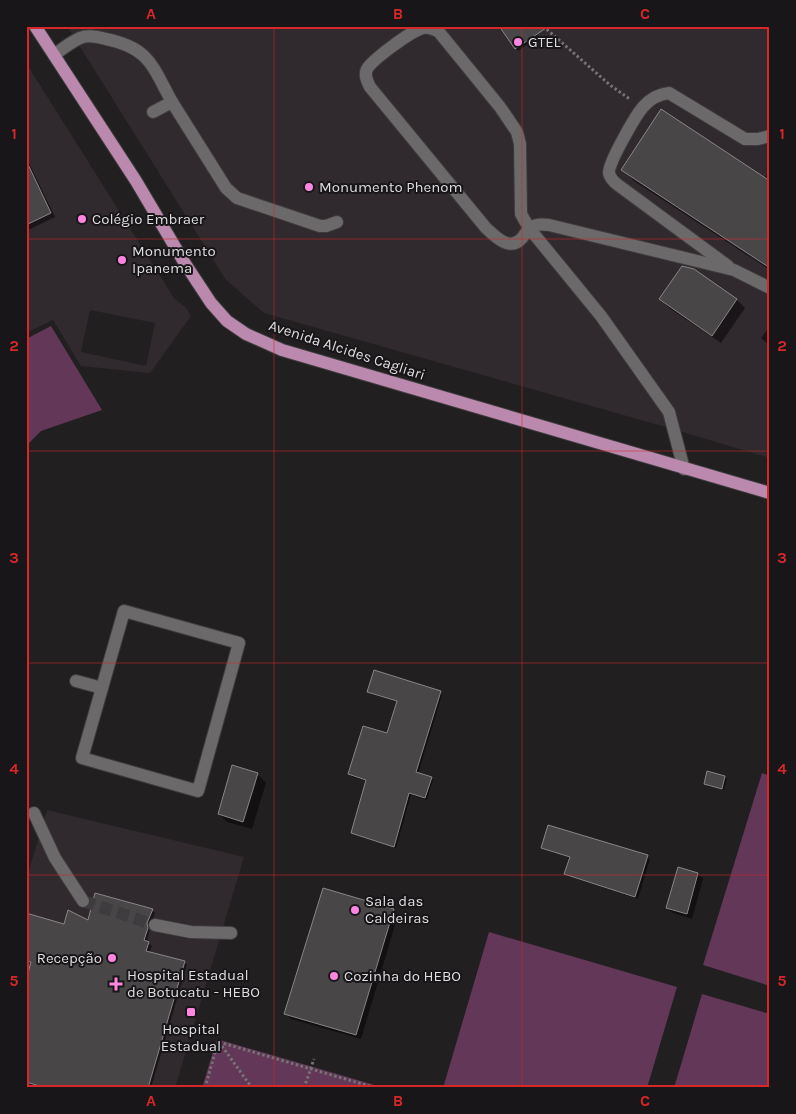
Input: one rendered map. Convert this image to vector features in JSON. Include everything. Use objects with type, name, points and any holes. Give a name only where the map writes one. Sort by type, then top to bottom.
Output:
[{"type":"main road","name":"Avenida Alcides Cagliari","points":[[39,28],[54,55],[136,181],[184,262],[211,303],[228,321],[246,334],[282,350],[770,493]]},
{"type":"lane","points":[[684,469],[669,412],[600,316],[529,228],[520,214],[520,138],[500,107],[439,32],[430,28],[421,28],[395,43],[367,68],[366,76],[370,87],[486,228],[500,241],[511,244],[518,242],[529,228],[542,224],[734,270]]},
{"type":"lane","points":[[54,55],[82,37],[97,37],[134,47],[142,53],[152,66],[172,102],[232,195],[320,226],[337,222]]},
{"type":"lane","points":[[770,136],[758,140],[745,139],[669,93],[659,94],[643,107],[611,161],[608,172],[611,178],[637,200],[734,270],[770,288]]},
{"type":"lane","points":[[153,112],[172,102]]},
{"type":"lane","points":[[124,611],[240,643],[198,791],[82,758],[102,688],[124,611]]},
{"type":"lane","points":[[76,681],[102,688]]},
{"type":"lane","points":[[34,813],[55,858],[83,901]]},
{"type":"lane","points":[[155,925],[191,932],[231,933]]},
{"type":"path","points":[[543,26],[610,85],[643,107]]},
{"type":"path","points":[[219,1042],[376,1088]]},
{"type":"path","points":[[205,1088],[219,1042]]},
{"type":"path","points":[[219,1042],[252,1088]]},
{"type":"path","points":[[304,1088],[314,1059]]},
{"type":"path","points":[[273,1088],[285,1088]]},
{"type":"shaded area","points":[[67,26],[770,26],[770,458],[264,313],[226,280]]},
{"type":"shaded area","name":"Colégio Embraer","points":[[26,63],[174,298],[187,309],[191,316],[150,373],[81,366],[53,320],[26,333],[26,225],[51,213],[26,160]],"holes":[[[90,310],[155,323],[146,366],[81,352]]]},
{"type":"shaded area","points":[[51,326],[102,410],[41,431],[26,446],[26,339]]},
{"type":"shaded area","points":[[762,773],[770,776],[770,986],[703,965]]},
{"type":"shaded area","name":"Hospital Estadual de Botucatu - HEBO","points":[[47,810],[244,857],[175,1088],[26,1088],[26,880]]},
{"type":"shaded area","points":[[489,932],[677,987],[647,1088],[443,1088]]},
{"type":"shaded area","points":[[702,994],[770,1014],[770,1088],[674,1088]]},
{"type":"shaded area","points":[[217,1039],[385,1088],[202,1088]]},
{"type":"building","name":"GTEL","points":[[499,26],[549,26],[515,49]]},
{"type":"building","points":[[661,109],[770,181],[770,268],[621,170]]},
{"type":"building","points":[[26,160],[51,213],[26,225]]},
{"type":"building","points":[[682,266],[694,269],[737,299],[712,336],[659,299]]},
{"type":"building","points":[[374,670],[441,691],[416,772],[432,777],[425,798],[409,793],[394,847],[351,833],[366,780],[348,774],[363,726],[387,733],[397,701],[367,692]]},
{"type":"building","points":[[232,765],[258,773],[243,822],[218,814]]},
{"type":"building","points":[[707,771],[725,776],[722,789],[704,784]]},
{"type":"building","points":[[548,825],[648,855],[635,897],[564,874],[570,857],[541,848]]},
{"type":"building","points":[[678,867],[698,873],[687,914],[666,908]]},
{"type":"building","name":"Cozinha do HEBO","points":[[323,888],[394,909],[356,1035],[284,1014]]},
{"type":"building","points":[[95,893],[153,909],[147,923],[148,928],[144,940],[149,942],[146,951],[185,961],[148,1088],[46,1088],[26,1082],[26,980],[31,962],[26,961],[26,913],[64,924],[68,910],[88,920]]},
{"type":"tunnel","points":[[83,901],[155,925]]},
{"type":"place","name":"GTEL","points":[[518,42]]},
{"type":"place","name":"Monumento Phenom","points":[[309,187]]},
{"type":"place","name":"Colégio Embraer","points":[[82,219]]},
{"type":"place","name":"Monumento Ipanema","points":[[122,260]]},
{"type":"place","name":"Sala das Caldeiras","points":[[355,910]]},
{"type":"place","name":"Recepção","points":[[112,958]]},
{"type":"place","name":"Cozinha do HEBO","points":[[334,976]]},
{"type":"place","name":"Hospital Estadual de Botucatu - HEBO","points":[[116,984]]},
{"type":"place","name":"Hospital Estadual","points":[[191,1012]]}]
